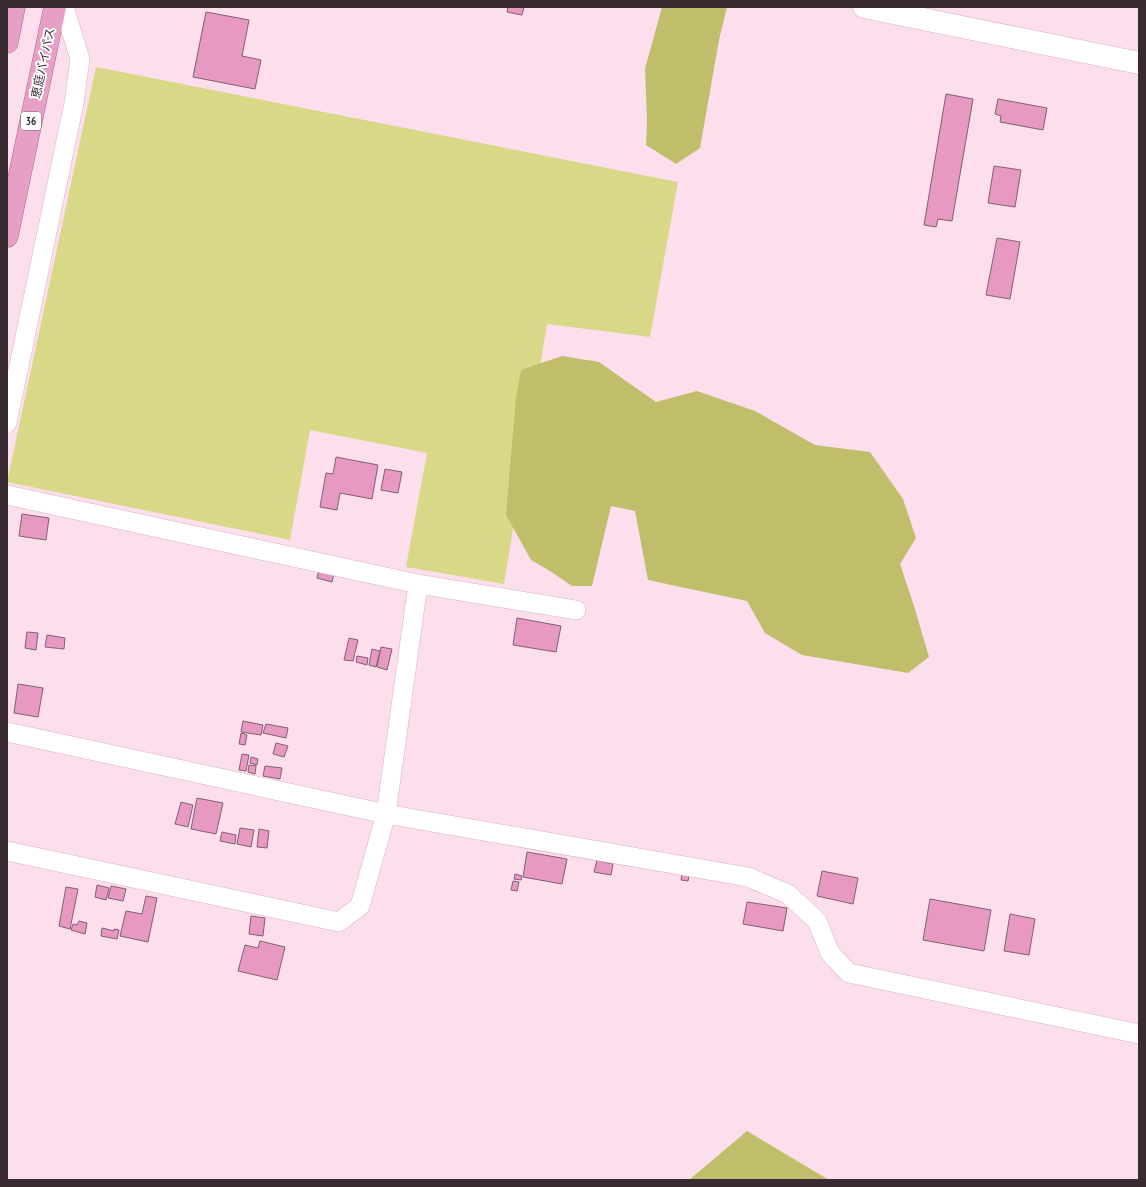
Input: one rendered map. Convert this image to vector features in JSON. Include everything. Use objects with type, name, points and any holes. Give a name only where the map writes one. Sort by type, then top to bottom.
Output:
[{"type":"highway","points":[[7,42],[14,7]]},
{"type":"highway","name":"恵庭バイパス","points":[[7,236],[55,7]]},
{"type":"street","points":[[7,423],[74,103],[80,60],[64,7]]},
{"type":"street","points":[[864,7],[1139,63]]},
{"type":"street","points":[[7,495],[418,584],[576,610]]},
{"type":"street","points":[[7,851],[339,922],[360,906],[386,814],[418,584]]},
{"type":"street","points":[[7,732],[386,814],[748,877],[788,894],[817,922],[830,952],[849,973],[1139,1034]]},
{"type":"shaded area","points":[[662,7],[727,7],[719,40],[700,148],[676,164],[646,145],[647,121],[645,69]]},
{"type":"shaded area","points":[[96,67],[678,182],[650,337],[547,324],[504,584],[406,567],[427,453],[310,430],[290,540],[7,482]]},
{"type":"shaded area","points":[[562,356],[599,362],[656,402],[697,391],[755,411],[815,445],[870,452],[903,499],[916,538],[900,564],[929,657],[908,673],[802,655],[765,633],[747,601],[648,580],[635,511],[611,506],[592,586],[572,586],[531,560],[506,515],[516,397],[521,370]]},
{"type":"shaded area","points":[[747,1131],[829,1180],[689,1180]]},
{"type":"building","points":[[508,7],[524,7],[522,15],[507,12]]},
{"type":"building","points":[[206,12],[249,20],[242,56],[261,60],[255,89],[193,77]]},
{"type":"building","points":[[946,94],[973,99],[952,221],[938,219],[936,227],[924,225]]},
{"type":"building","points":[[998,99],[1047,108],[1043,130],[1000,122],[1001,116],[995,114]]},
{"type":"building","points":[[994,166],[1021,170],[1015,207],[988,203]]},
{"type":"building","points":[[997,238],[1020,242],[1010,299],[986,295]]},
{"type":"building","points":[[336,457],[378,465],[372,499],[340,493],[337,510],[320,507],[326,473],[333,474]]},
{"type":"building","points":[[385,469],[402,472],[398,493],[381,490]]},
{"type":"building","points":[[22,514],[49,518],[46,540],[19,536]]},
{"type":"building","points":[[319,570],[334,573],[332,582],[317,578]]},
{"type":"building","points":[[517,618],[561,626],[556,652],[513,645]]},
{"type":"building","points":[[27,632],[38,633],[36,650],[25,648]]},
{"type":"building","points":[[47,635],[65,638],[64,649],[45,647]]},
{"type":"building","points":[[349,638],[358,640],[353,661],[344,660]]},
{"type":"building","points":[[381,647],[392,649],[387,670],[377,667]]},
{"type":"building","points":[[372,649],[380,651],[376,667],[369,665]]},
{"type":"building","points":[[357,656],[368,658],[367,665],[356,662]]},
{"type":"building","points":[[18,684],[43,688],[38,717],[14,713]]},
{"type":"building","points":[[243,721],[263,725],[261,735],[241,732]]},
{"type":"building","points":[[266,724],[288,728],[286,738],[263,733]]},
{"type":"building","points":[[241,733],[247,735],[245,745],[239,744]]},
{"type":"building","points":[[276,743],[288,746],[284,757],[273,754]]},
{"type":"building","points":[[242,754],[249,755],[246,771],[239,770]]},
{"type":"building","points":[[251,757],[258,759],[257,765],[250,763]]},
{"type":"building","points":[[249,765],[256,766],[255,774],[248,772]]},
{"type":"building","points":[[265,766],[282,768],[280,779],[263,776]]},
{"type":"building","points":[[197,798],[223,803],[216,834],[191,829]]},
{"type":"building","points":[[181,802],[193,805],[188,827],[175,824]]},
{"type":"building","points":[[240,828],[254,830],[251,847],[237,844]]},
{"type":"building","points":[[259,829],[269,831],[267,848],[257,847]]},
{"type":"building","points":[[222,832],[236,835],[235,844],[220,841]]},
{"type":"building","points":[[527,852],[567,859],[562,884],[523,877]]},
{"type":"building","points":[[597,860],[613,864],[611,875],[594,872]]},
{"type":"building","points":[[822,871],[858,878],[853,904],[817,896]]},
{"type":"building","points":[[515,874],[522,876],[521,880],[514,879]]},
{"type":"building","points":[[682,874],[689,876],[688,881],[681,880]]},
{"type":"building","points":[[513,881],[519,882],[517,891],[511,890]]},
{"type":"building","points":[[97,885],[109,888],[106,900],[95,897]]},
{"type":"building","points":[[111,886],[126,889],[123,901],[108,898]]},
{"type":"building","points":[[66,887],[78,889],[70,929],[59,926]]},
{"type":"building","points":[[146,896],[157,898],[148,942],[120,936],[126,911],[142,914]]},
{"type":"building","points":[[930,899],[991,910],[984,951],[923,940]]},
{"type":"building","points":[[747,902],[787,908],[783,931],[743,924]]},
{"type":"building","points":[[1010,914],[1035,919],[1029,955],[1004,951]]},
{"type":"building","points":[[251,916],[265,918],[263,936],[249,934]]},
{"type":"building","points":[[79,921],[87,923],[85,934],[71,930],[73,924],[77,925]]},
{"type":"building","points":[[102,928],[114,931],[114,929],[119,930],[117,939],[101,936]]},
{"type":"building","points":[[260,941],[285,947],[277,980],[238,971],[245,945],[258,948]]}]
